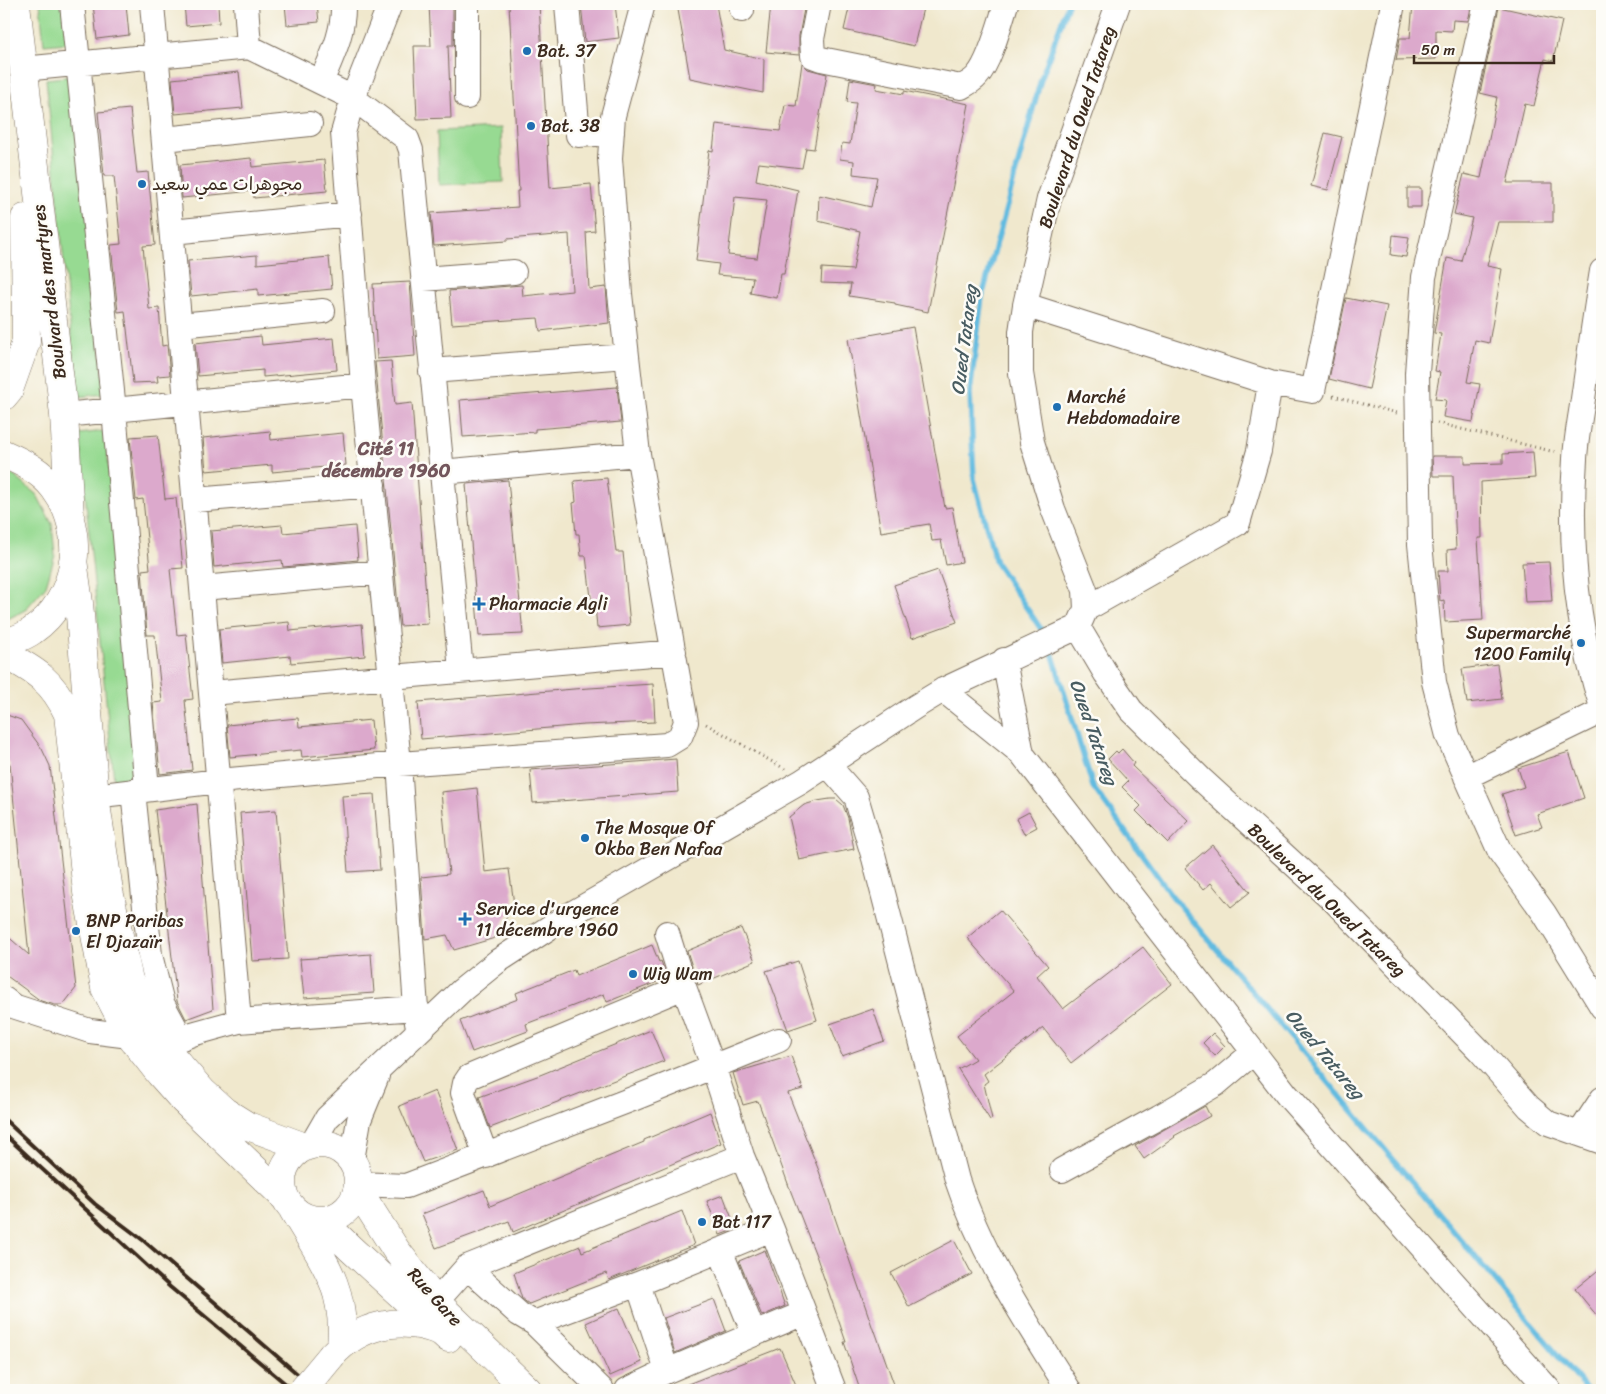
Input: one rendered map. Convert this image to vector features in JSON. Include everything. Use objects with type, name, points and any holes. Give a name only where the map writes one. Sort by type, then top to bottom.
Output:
[{"type":"main road","points":[[4,396],[9,390],[26,342],[23,68],[16,4]]},
{"type":"main road","name":"Boulvard des martyres","points":[[23,68],[64,415],[70,516],[75,549],[73,560]]},
{"type":"main road","points":[[4,454],[30,466],[54,488],[70,516]]},
{"type":"main road","points":[[4,644],[31,632],[55,609],[70,581],[73,560]]},
{"type":"main road","points":[[73,560],[79,603],[86,797],[87,892],[105,988],[130,1036],[160,1074],[184,1101],[289,1204],[306,1218],[332,1217],[355,1199],[356,1178],[344,1152],[334,1146],[323,1144],[309,1146],[295,1153],[287,1162],[282,1173],[282,1186],[289,1204],[333,1278],[342,1311],[342,1346]]},
{"type":"main road","points":[[4,654],[39,674],[51,685],[61,699],[68,714],[129,980],[203,1092],[224,1111],[248,1126],[309,1146]]},
{"type":"main road","name":"Rue Gare","points":[[356,1178],[396,1250],[436,1302],[528,1390]]},
{"type":"main road","points":[[332,1217],[351,1249],[354,1293],[342,1346]]},
{"type":"main road","name":"Rue Gare","points":[[351,1249],[507,1390]]},
{"type":"main road","points":[[303,1390],[342,1346],[369,1329],[384,1324],[398,1323],[414,1324],[442,1332]]},
{"type":"street","points":[[72,4],[114,410],[150,955],[171,1042],[239,1022],[417,1008]]},
{"type":"street","points":[[152,4],[239,1022]]},
{"type":"street","points":[[246,4],[249,47]]},
{"type":"street","points":[[321,82],[340,38],[343,4]]},
{"type":"street","points":[[390,4],[352,98],[343,133],[363,385],[399,764],[418,1032]]},
{"type":"street","points":[[467,97],[468,4]]},
{"type":"street","points":[[567,4],[578,135],[612,133]]},
{"type":"street","points":[[86,797],[219,781],[399,764],[667,745],[680,737],[686,722],[638,454],[620,294],[610,158],[613,116],[643,4]]},
{"type":"street","points":[[819,4],[812,39],[813,56],[961,87],[978,76],[987,59],[1006,4]]},
{"type":"street","name":"Boulevard du Oued Tatareg","points":[[1118,4],[1049,199],[1025,304],[1021,332],[1021,373],[1032,442],[1053,509],[1085,590],[1074,624],[1106,674],[1138,716],[1201,779],[1333,900],[1482,1054],[1529,1107],[1548,1122],[1602,1142]]},
{"type":"street","points":[[1025,304],[1270,383],[1313,391],[1393,4]]},
{"type":"street","points":[[1486,4],[1424,277],[1417,373],[1420,544],[1434,682],[1448,736],[1500,852],[1544,913],[1602,1007]]},
{"type":"street","points":[[23,68],[249,47],[352,98],[407,139],[411,150],[461,670]]},
{"type":"street","points":[[164,139],[310,124]]},
{"type":"street","points":[[172,232],[350,214]]},
{"type":"street","points":[[1602,271],[1592,328],[1575,458],[1574,563],[1578,604],[1594,646],[1602,707]]},
{"type":"street","points":[[423,280],[514,272]]},
{"type":"street","points":[[180,325],[323,311]]},
{"type":"street","points":[[432,371],[627,356]]},
{"type":"street","points":[[309,1146],[327,1118],[462,990],[498,961],[555,923],[801,782],[943,690],[1014,657],[1074,624],[1238,523],[1259,451],[1270,383]]},
{"type":"street","points":[[64,415],[363,385]]},
{"type":"street","points":[[441,472],[638,454]]},
{"type":"street","points":[[195,500],[373,485]]},
{"type":"street","points":[[202,588],[381,572]]},
{"type":"street","points":[[211,693],[674,652]]},
{"type":"street","points":[[1014,657],[1022,754]]},
{"type":"street","points":[[943,690],[1022,754],[1287,1095],[1549,1390]]},
{"type":"street","points":[[1466,777],[1602,711]]},
{"type":"street","points":[[828,765],[856,797],[874,858],[952,1162],[966,1209],[995,1269],[1069,1390]]},
{"type":"street","points":[[666,933],[713,1066],[742,1156],[804,1313],[827,1388]]},
{"type":"street","points":[[486,1156],[463,1093],[463,1086],[470,1077],[684,987]]},
{"type":"street","points":[[4,998],[13,1006],[90,1031],[130,1036]]},
{"type":"street","points":[[380,1069],[359,1120],[356,1178],[406,1186],[779,1040]]},
{"type":"street","points":[[1062,1170],[1216,1084],[1254,1052]]},
{"type":"street","points":[[1580,1134],[1602,1099]]},
{"type":"street","points":[[436,1302],[467,1267],[742,1156]]},
{"type":"street","points":[[534,1323],[638,1284],[772,1230]]},
{"type":"street","points":[[720,1250],[754,1334]]},
{"type":"street","points":[[467,1267],[519,1314],[534,1323],[602,1390]]},
{"type":"street","points":[[638,1284],[667,1371]]},
{"type":"street","points":[[627,1390],[804,1313]]},
{"type":"path","points":[[1313,391],[1575,458]]},
{"type":"path","points":[[711,725],[780,765]]},
{"type":"green space","points":[[40,4],[64,4],[68,43],[44,45]]},
{"type":"green space","points":[[73,76],[105,394],[77,397],[46,79]]},
{"type":"green space","points":[[501,128],[503,182],[439,185],[437,131]]},
{"type":"green space","points":[[105,431],[140,777],[114,780],[79,434]]},
{"type":"green space","points":[[4,472],[13,475],[37,495],[52,524],[55,555],[46,586],[25,610],[4,621]]},
{"type":"building","points":[[93,4],[126,4],[129,35],[97,39]]},
{"type":"building","points":[[184,4],[218,4],[219,23],[186,26]]},
{"type":"building","points":[[285,4],[317,4],[319,22],[287,25]]},
{"type":"building","points":[[429,4],[453,4],[453,45],[448,45],[451,118],[417,119],[414,46],[431,46]]},
{"type":"building","points":[[509,4],[539,4],[550,188],[591,184],[595,231],[586,232],[589,289],[606,287],[609,323],[540,331],[538,318],[452,324],[449,291],[522,285],[523,296],[572,291],[569,234],[434,246],[431,213],[518,207],[517,191],[519,191]]},
{"type":"building","points":[[581,4],[615,4],[619,38],[585,42]]},
{"type":"building","points":[[677,4],[716,4],[724,50],[764,59],[763,93],[690,78]]},
{"type":"building","points":[[771,4],[805,4],[799,36],[799,55],[766,52]]},
{"type":"building","points":[[850,4],[924,4],[914,46],[844,30]]},
{"type":"building","points":[[1413,4],[1472,4],[1468,21],[1453,20],[1452,31],[1436,30],[1436,59],[1396,60],[1400,38],[1410,38]]},
{"type":"building","points":[[1499,7],[1562,21],[1553,61],[1545,59],[1534,106],[1525,104],[1507,183],[1553,183],[1553,222],[1498,222],[1487,266],[1502,269],[1489,343],[1475,340],[1467,382],[1480,384],[1473,422],[1443,417],[1446,400],[1435,399],[1440,372],[1435,371],[1441,334],[1434,333],[1447,258],[1461,261],[1472,218],[1454,214],[1464,174],[1481,178],[1490,134],[1497,97],[1480,93]]},
{"type":"building","points":[[802,63],[808,69],[827,74],[814,149],[806,148],[802,168],[759,163],[756,180],[798,190],[784,274],[781,274],[777,298],[750,293],[753,278],[717,275],[719,264],[696,261],[709,150],[713,151],[716,124],[780,131],[785,105],[796,106]],"holes":[[[735,197],[767,200],[757,258],[728,255]]]},
{"type":"building","points":[[239,72],[243,108],[175,114],[172,79]]},
{"type":"building","points":[[850,79],[877,84],[876,89],[904,94],[904,91],[969,104],[928,312],[895,305],[895,303],[849,296],[851,284],[821,283],[822,268],[853,270],[860,231],[818,221],[819,195],[871,207],[877,177],[853,174],[854,161],[840,159],[842,143],[850,144],[856,103],[847,102]]},
{"type":"building","points":[[130,109],[137,173],[148,172],[155,245],[143,246],[149,309],[159,308],[162,346],[167,345],[170,375],[157,376],[158,382],[133,383],[125,311],[118,312],[111,245],[121,244],[114,176],[104,176],[98,112]]},
{"type":"building","points":[[1325,133],[1342,137],[1328,190],[1311,186]]},
{"type":"building","points":[[251,158],[252,167],[324,160],[327,191],[254,198],[253,191],[182,198],[180,165]]},
{"type":"building","points":[[1407,188],[1421,188],[1421,207],[1407,207]]},
{"type":"building","points":[[1393,235],[1409,237],[1406,257],[1391,255]]},
{"type":"building","points":[[257,255],[257,264],[329,257],[332,289],[258,296],[258,289],[191,296],[188,261]]},
{"type":"building","points":[[410,282],[415,356],[377,359],[373,284]]},
{"type":"building","points":[[1346,298],[1387,306],[1369,389],[1329,379]]},
{"type":"building","points":[[913,327],[945,508],[952,507],[962,562],[946,565],[941,540],[932,541],[929,524],[881,532],[848,339]]},
{"type":"building","points":[[261,336],[262,345],[334,338],[337,370],[263,377],[263,370],[198,376],[195,343]]},
{"type":"building","points":[[391,361],[395,405],[412,403],[428,624],[400,626],[375,362]]},
{"type":"building","points":[[617,387],[621,422],[535,429],[535,432],[463,437],[460,400]]},
{"type":"building","points":[[270,431],[271,440],[343,433],[346,465],[272,472],[272,465],[206,471],[203,438]]},
{"type":"building","points":[[158,435],[165,499],[176,498],[183,568],[170,569],[177,635],[186,634],[193,699],[185,700],[192,770],[160,774],[153,703],[162,702],[155,635],[147,635],[142,570],[150,569],[143,499],[136,500],[130,437]]},
{"type":"building","points":[[1533,452],[1535,478],[1481,482],[1482,538],[1478,538],[1483,620],[1445,622],[1444,600],[1440,601],[1438,571],[1448,571],[1447,550],[1456,549],[1453,476],[1433,476],[1432,456],[1465,456],[1465,464],[1503,463],[1503,454]]},
{"type":"building","points":[[607,478],[616,552],[623,552],[630,625],[597,628],[595,605],[592,606],[586,556],[581,556],[579,534],[576,534],[573,503],[576,502],[574,481]]},
{"type":"building","points":[[508,480],[523,634],[479,636],[466,484]]},
{"type":"building","points":[[282,525],[283,533],[355,526],[358,560],[283,567],[282,560],[214,567],[211,531]]},
{"type":"building","points":[[1549,562],[1552,601],[1525,602],[1522,563]]},
{"type":"building","points":[[938,570],[957,622],[912,638],[894,585]]},
{"type":"building","points":[[289,622],[290,631],[362,624],[365,656],[291,663],[290,656],[222,663],[219,629]]},
{"type":"building","points":[[1497,664],[1502,699],[1467,703],[1462,669]]},
{"type":"building","points":[[653,684],[655,722],[584,725],[421,739],[418,702]]},
{"type":"building","points":[[4,714],[21,720],[42,749],[50,766],[76,988],[63,1005],[41,1001],[4,974],[4,933],[29,955],[10,764],[4,758]]},
{"type":"building","points":[[298,718],[299,727],[371,720],[374,750],[302,757],[301,750],[230,757],[227,725]]},
{"type":"building","points":[[1122,749],[1134,763],[1132,766],[1189,821],[1168,843],[1136,811],[1141,806],[1122,787],[1128,781],[1108,759],[1116,751],[1118,753]]},
{"type":"building","points":[[1569,752],[1584,798],[1537,814],[1542,827],[1516,835],[1502,794],[1524,787],[1518,768]]},
{"type":"building","points":[[676,759],[678,792],[533,803],[530,770]]},
{"type":"building","name":"Service d'urgence 11 décembre 1960","points":[[477,788],[485,872],[509,869],[514,904],[495,938],[454,950],[447,935],[425,939],[421,877],[449,874],[441,792]]},
{"type":"building","points":[[374,794],[380,870],[348,872],[342,796]]},
{"type":"building","points":[[836,799],[843,805],[848,818],[854,849],[799,860],[789,817],[804,805]]},
{"type":"building","points":[[197,804],[213,1009],[186,1019],[177,1001],[155,810]]},
{"type":"building","points":[[276,810],[288,959],[252,961],[240,813]]},
{"type":"building","points":[[1029,812],[1037,827],[1024,834],[1016,819]]},
{"type":"building","points":[[1212,845],[1250,892],[1231,907],[1211,883],[1203,890],[1185,868]]},
{"type":"building","points":[[1000,910],[1048,966],[1037,976],[1063,1009],[1143,947],[1172,984],[1071,1063],[1043,1028],[984,1074],[988,1081],[984,1084],[992,1119],[990,1120],[958,1069],[975,1059],[957,1036],[1014,991],[967,938]]},
{"type":"building","points":[[741,928],[755,961],[698,985],[687,951]]},
{"type":"building","points":[[652,945],[659,962],[661,961],[667,978],[607,1002],[604,994],[526,1024],[528,1031],[472,1052],[460,1021],[518,999],[516,993],[574,970],[576,976]]},
{"type":"building","points":[[371,954],[374,993],[304,998],[300,959]]},
{"type":"building","points":[[798,961],[817,1020],[788,1030],[766,971]]},
{"type":"building","points":[[873,1009],[884,1041],[842,1056],[830,1024]]},
{"type":"building","points":[[651,1030],[664,1061],[490,1128],[479,1097],[540,1075]]},
{"type":"building","points":[[1213,1033],[1225,1046],[1215,1056],[1203,1043]]},
{"type":"building","points":[[791,1056],[803,1089],[788,1093],[819,1171],[874,1332],[896,1390],[860,1390],[844,1342],[846,1342],[817,1258],[758,1101],[743,1105],[733,1073]]},
{"type":"building","points":[[435,1091],[458,1150],[423,1162],[399,1106]]},
{"type":"building","points":[[1205,1106],[1210,1116],[1174,1136],[1144,1159],[1135,1146]]},
{"type":"building","points":[[710,1112],[721,1143],[513,1232],[509,1221],[436,1248],[422,1214],[484,1190],[490,1206],[644,1142],[644,1140]]},
{"type":"building","points":[[723,1195],[736,1229],[720,1235],[707,1201]]},
{"type":"building","points":[[682,1211],[694,1245],[609,1280],[606,1273],[529,1304],[522,1299],[514,1273],[580,1246],[582,1252]]},
{"type":"building","points":[[954,1240],[972,1274],[909,1307],[891,1273]]},
{"type":"building","points":[[765,1250],[785,1306],[762,1316],[739,1261]]},
{"type":"building","points":[[1602,1267],[1602,1322],[1575,1289]]},
{"type":"building","points":[[714,1299],[726,1331],[675,1353],[664,1318]]},
{"type":"building","points":[[619,1308],[642,1362],[610,1376],[586,1323]]},
{"type":"building","points":[[780,1348],[796,1385],[781,1390],[675,1389]]},
{"type":"waterway","name":"Oued Tatareg","points":[[1045,635],[996,563],[974,479],[970,393],[982,297],[1041,79],[1068,4]]},
{"type":"waterway","name":"Oued Tatareg","points":[[1050,646],[1093,787],[1172,896],[1587,1390]]},
{"type":"railway","points":[[4,1119],[95,1204],[144,1241],[316,1390]]},
{"type":"railway","points":[[4,1134],[170,1287],[293,1390]]},
{"type":"place","name":"Bat. 37","points":[[527,51]]},
{"type":"place","name":"Bat. 38","points":[[531,126]]},
{"type":"place","name":"مجوهرات عمي سعيد","points":[[142,184]]},
{"type":"place","name":"Marché Hebdomadaire","points":[[1057,407]]},
{"type":"place","name":"Pharmacie Agli","points":[[479,604]]},
{"type":"place","name":"Supermarché 1200 Family","points":[[1581,643]]},
{"type":"place","name":"The Mosque Of Okba Ben Nafaa","points":[[585,838]]},
{"type":"place","name":"Service d'urgence 11 décembre 1960","points":[[465,919]]},
{"type":"place","name":"BNP Paribas El Djazaïr","points":[[76,931]]},
{"type":"place","name":"Wig Wam","points":[[633,974]]},
{"type":"place","name":"Bat 117","points":[[702,1222]]},
{"type":"district","name":"Cité 11 décembre 1960","points":[[386,459]]}]
